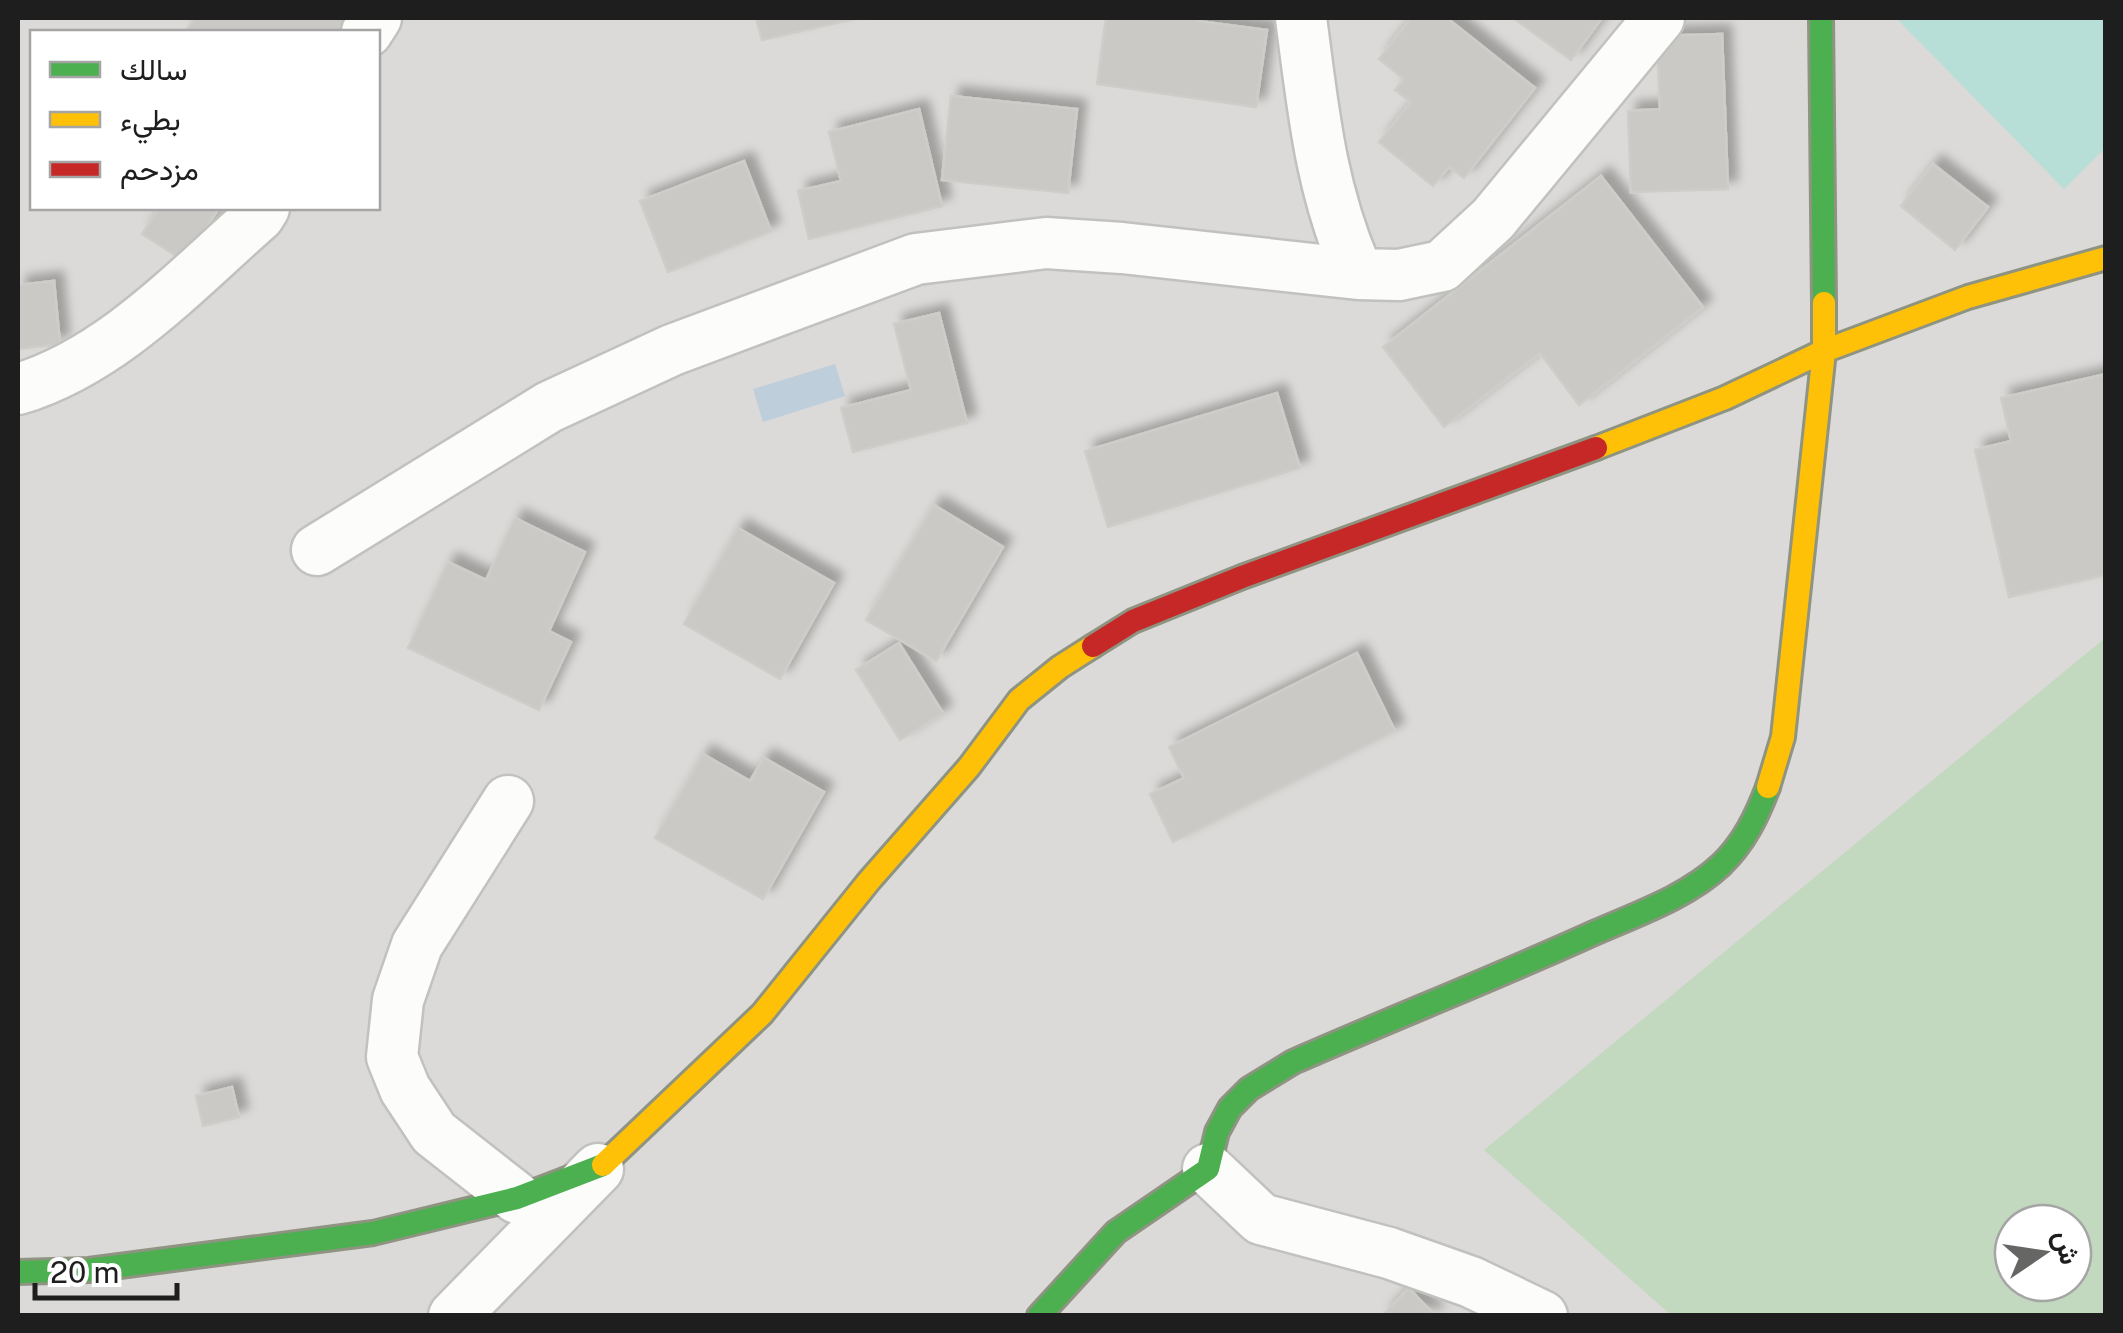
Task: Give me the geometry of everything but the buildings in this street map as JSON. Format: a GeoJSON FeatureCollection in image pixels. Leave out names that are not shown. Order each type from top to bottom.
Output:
{"type":"FeatureCollection","features":[{"type":"Feature","properties":{"kind":"street"},"geometry":{"type":"LineString","coordinates":[[1301,18],[1319,160],[1344,243],[1358,274]]}},
{"type":"Feature","properties":{"kind":"street"},"geometry":{"type":"LineString","coordinates":[[317,550],[549,407],[672,350],[916,259],[1046,243],[1358,274],[1400,276],[1442,266],[1493,219],[1658,18]]}},
{"type":"Feature","properties":{"kind":"street"},"geometry":{"type":"LineString","coordinates":[[1039,1316],[1116,1232],[1208,1168],[1218,1123],[1240,1096],[1271,1075],[1662,902],[1720,867],[1766,799],[1783,738],[1824,351],[1820,18]]}},
{"type":"Feature","properties":{"kind":"street"},"geometry":{"type":"LineString","coordinates":[[18,389],[50,380],[116,339],[262,210]]}},
{"type":"Feature","properties":{"kind":"street"},"geometry":{"type":"LineString","coordinates":[[454,1316],[598,1169],[762,1014],[869,881],[969,767],[1019,700],[1060,667],[1133,621],[1242,577],[1642,431],[1725,398],[1824,351],[1968,298],[2106,258]]}},
{"type":"Feature","properties":{"kind":"street"},"geometry":{"type":"LineString","coordinates":[[508,802],[417,945],[398,1000],[392,1057],[405,1088],[434,1132],[517,1198]]}},
{"type":"Feature","properties":{"kind":"street"},"geometry":{"type":"LineString","coordinates":[[1208,1168],[1260,1220],[1389,1252],[1471,1282],[1542,1316]]}},
{"type":"Feature","properties":{"kind":"street"},"geometry":{"type":"LineString","coordinates":[[18,1272],[90,1270],[373,1233],[517,1198],[598,1169]]}},
{"type":"Feature","properties":{"kind":"shaded area"},"geometry":{"type":"Polygon","coordinates":[[[18,18],[2105,18],[2105,1315],[18,1315],[18,18]]]}},
{"type":"Feature","properties":{"kind":"shaded area"},"geometry":{"type":"Polygon","coordinates":[[[1896,18],[2105,18],[2105,148],[2064,189],[1896,18]]]}},
{"type":"Feature","properties":{"kind":"shaded area"},"geometry":{"type":"Polygon","coordinates":[[[835,364],[845,396],[763,422],[753,389],[835,364]]]}},
{"type":"Feature","properties":{"kind":"green space"},"geometry":{"type":"Polygon","coordinates":[[[2105,638],[2105,1315],[1671,1315],[1484,1150],[2105,638]]]}},
{"type":"Feature","properties":{"kind":"traffic: fast"},"geometry":{"type":"LineString","coordinates":[[1821,18],[1824,303]]}},
{"type":"Feature","properties":{"kind":"traffic: fast"},"geometry":{"type":"LineString","coordinates":[[1039,1316],[1116,1232],[1208,1169],[1217,1132],[1230,1108],[1249,1089],[1293,1062],[1677,896],[1729,857],[1749,829],[1768,787]]}},
{"type":"Feature","properties":{"kind":"traffic: fast"},"geometry":{"type":"LineString","coordinates":[[18,1272],[89,1270],[373,1233],[517,1198],[603,1165]]}},
{"type":"Feature","properties":{"kind":"traffic: slow"},"geometry":{"type":"LineString","coordinates":[[1596,448],[1725,398],[1824,351],[1968,297],[2106,258]]}},
{"type":"Feature","properties":{"kind":"traffic: slow"},"geometry":{"type":"LineString","coordinates":[[1768,787],[1783,737],[1824,351],[1824,303]]}},
{"type":"Feature","properties":{"kind":"traffic: slow"},"geometry":{"type":"LineString","coordinates":[[603,1165],[762,1014],[869,881],[969,767],[1019,700],[1093,646]]}},
{"type":"Feature","properties":{"kind":"traffic: jam"},"geometry":{"type":"LineString","coordinates":[[1093,646],[1133,621],[1242,577],[1596,448]]}}]}
